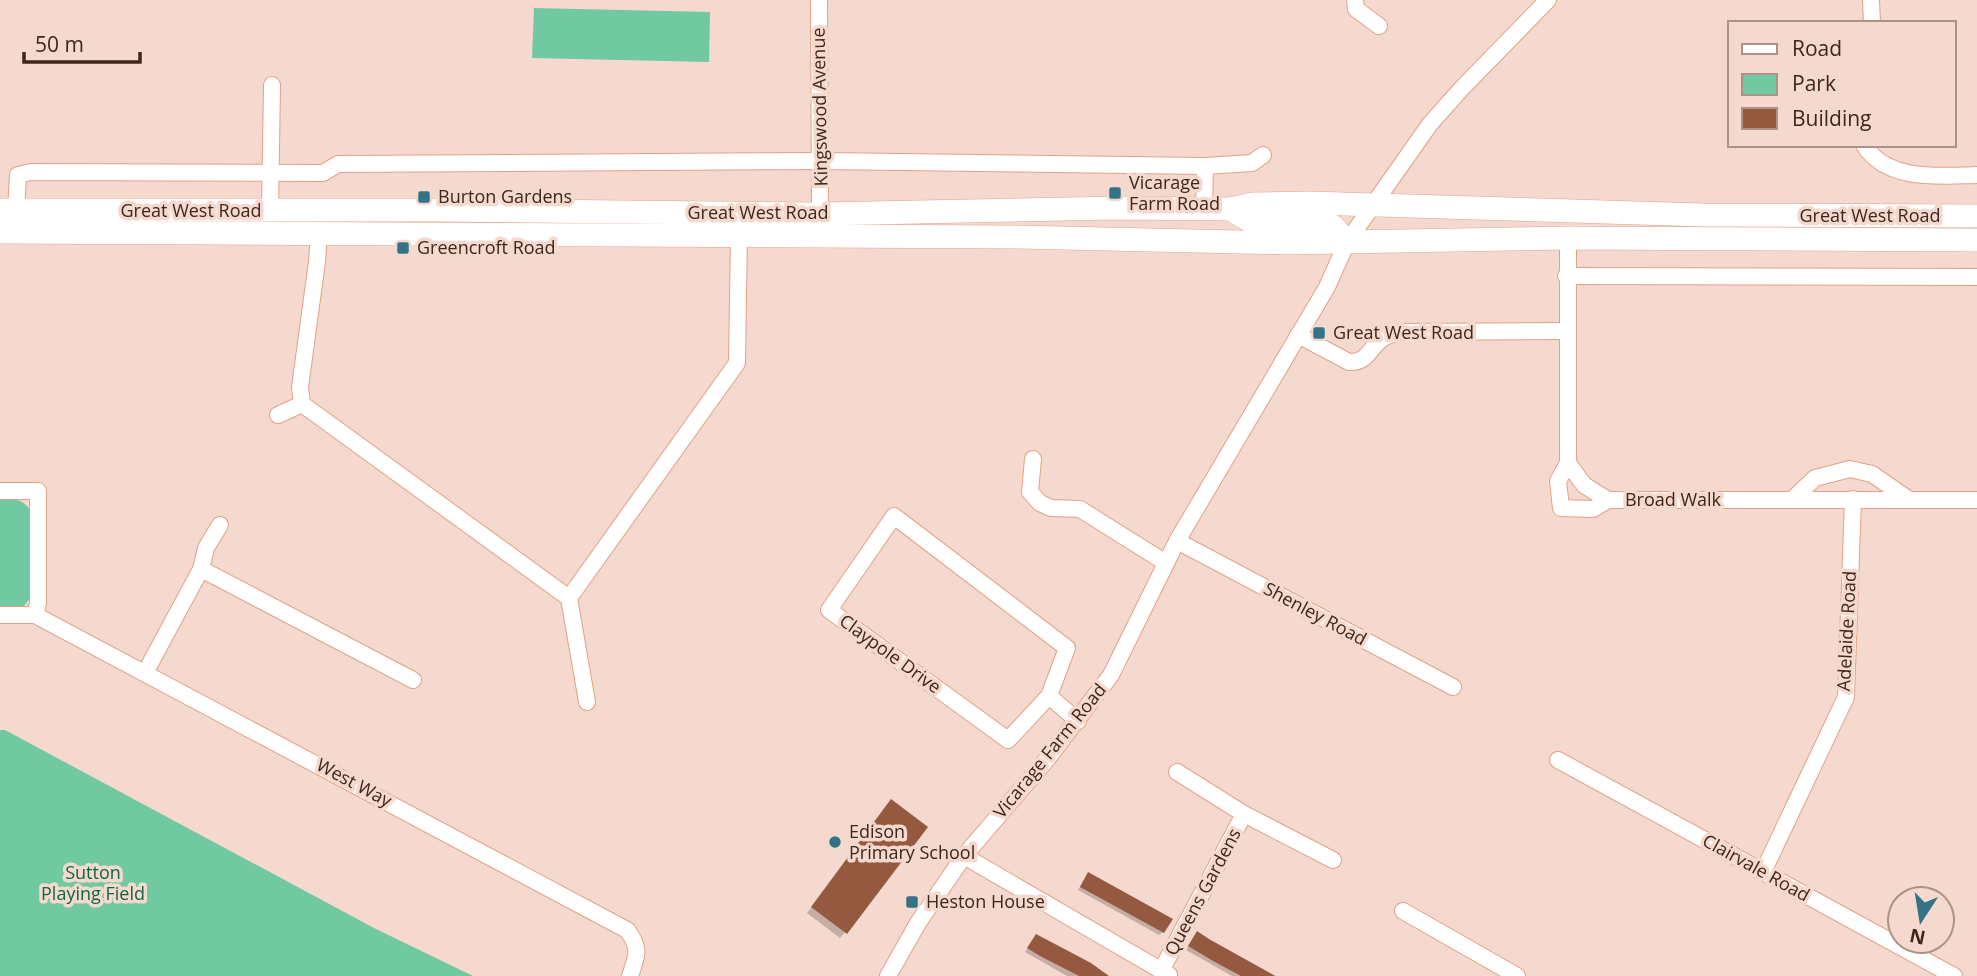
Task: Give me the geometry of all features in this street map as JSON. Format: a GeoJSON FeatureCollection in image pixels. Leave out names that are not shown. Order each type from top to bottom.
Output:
{"type":"FeatureCollection","features":[{"type":"Feature","properties":{"kind":"highway","name":"Great West Road"},"geometry":{"type":"LineString","coordinates":[[8,211],[432,210],[820,214],[1118,208],[1230,209],[1264,204],[1703,215],[1977,216]]}},
{"type":"Feature","properties":{"kind":"highway"},"geometry":{"type":"LineString","coordinates":[[1230,209],[1252,222],[1327,223],[1335,227],[1347,242]]}},
{"type":"Feature","properties":{"kind":"highway","name":"Great West Road"},"geometry":{"type":"LineString","coordinates":[[0,232],[1045,237],[1287,243],[1568,238],[1977,240]]}},
{"type":"Feature","properties":{"kind":"street","name":"Kingswood Avenue"},"geometry":{"type":"LineString","coordinates":[[819,0],[820,214]]}},
{"type":"Feature","properties":{"kind":"street"},"geometry":{"type":"LineString","coordinates":[[1355,0],[1356,9],[1379,26]]}},
{"type":"Feature","properties":{"kind":"street","name":"Vicarage Farm Road"},"geometry":{"type":"LineString","coordinates":[[888,976],[918,922],[964,856],[1078,721],[1111,675],[1177,541],[1327,287],[1347,242],[1430,124],[1548,0]]}},
{"type":"Feature","properties":{"kind":"street"},"geometry":{"type":"LineString","coordinates":[[1871,0],[1872,21]]}},
{"type":"Feature","properties":{"kind":"street"},"geometry":{"type":"LineString","coordinates":[[270,211],[272,85]]}},
{"type":"Feature","properties":{"kind":"street"},"geometry":{"type":"LineString","coordinates":[[1866,147],[1874,157],[1890,168],[1908,174],[1977,175]]}},
{"type":"Feature","properties":{"kind":"street"},"geometry":{"type":"LineString","coordinates":[[8,211],[18,175],[31,172],[323,173],[338,163],[821,161],[1205,166],[1252,163],[1263,155]]}},
{"type":"Feature","properties":{"kind":"street"},"geometry":{"type":"LineString","coordinates":[[1204,208],[1205,166]]}},
{"type":"Feature","properties":{"kind":"street"},"geometry":{"type":"LineString","coordinates":[[319,233],[300,387],[302,404],[569,598],[587,702]]}},
{"type":"Feature","properties":{"kind":"street"},"geometry":{"type":"LineString","coordinates":[[569,598],[737,363],[739,235]]}},
{"type":"Feature","properties":{"kind":"street"},"geometry":{"type":"LineString","coordinates":[[1568,238],[1566,331],[1569,463],[1558,481],[1561,508],[1593,509],[1608,500]]}},
{"type":"Feature","properties":{"kind":"street"},"geometry":{"type":"LineString","coordinates":[[1566,276],[1977,277]]}},
{"type":"Feature","properties":{"kind":"street"},"geometry":{"type":"LineString","coordinates":[[1298,335],[1349,362],[1356,362],[1364,360],[1381,339],[1399,332],[1566,331]]}},
{"type":"Feature","properties":{"kind":"street"},"geometry":{"type":"LineString","coordinates":[[278,415],[302,404]]}},
{"type":"Feature","properties":{"kind":"street"},"geometry":{"type":"LineString","coordinates":[[1032,459],[1030,492],[1040,503],[1051,508],[1080,509],[1166,563]]}},
{"type":"Feature","properties":{"kind":"street","name":"Broad Walk"},"geometry":{"type":"LineString","coordinates":[[1569,463],[1584,485],[1608,500],[1977,500]]}},
{"type":"Feature","properties":{"kind":"street"},"geometry":{"type":"LineString","coordinates":[[1793,499],[1815,478],[1850,469],[1872,474],[1908,499]]}},
{"type":"Feature","properties":{"kind":"street"},"geometry":{"type":"LineString","coordinates":[[0,491],[38,491],[38,603],[35,615],[0,615]]}},
{"type":"Feature","properties":{"kind":"street","name":"Adelaide Road"},"geometry":{"type":"LineString","coordinates":[[1763,872],[1846,697],[1853,499]]}},
{"type":"Feature","properties":{"kind":"street","name":"Claypole Drive"},"geometry":{"type":"LineString","coordinates":[[894,516],[1067,648],[1049,696],[1008,740],[829,610],[894,516]]}},
{"type":"Feature","properties":{"kind":"street"},"geometry":{"type":"LineString","coordinates":[[145,673],[201,569],[205,548],[220,525]]}},
{"type":"Feature","properties":{"kind":"street","name":"Shenley Road"},"geometry":{"type":"LineString","coordinates":[[1177,541],[1453,687]]}},
{"type":"Feature","properties":{"kind":"street"},"geometry":{"type":"LineString","coordinates":[[201,569],[413,680]]}},
{"type":"Feature","properties":{"kind":"street","name":"West Way"},"geometry":{"type":"LineString","coordinates":[[35,615],[627,930],[636,941],[638,956],[630,976]]}},
{"type":"Feature","properties":{"kind":"street"},"geometry":{"type":"LineString","coordinates":[[1049,696],[1078,721]]}},
{"type":"Feature","properties":{"kind":"street","name":"Clairvale Road"},"geometry":{"type":"LineString","coordinates":[[1558,760],[1954,976]]}},
{"type":"Feature","properties":{"kind":"street","name":"Queens Gardens"},"geometry":{"type":"LineString","coordinates":[[1177,772],[1244,814],[1332,860]]}},
{"type":"Feature","properties":{"kind":"street","name":"Queens Gardens"},"geometry":{"type":"LineString","coordinates":[[1166,973],[1244,814]]}},
{"type":"Feature","properties":{"kind":"street"},"geometry":{"type":"LineString","coordinates":[[964,856],[1142,969],[1166,973]]}},
{"type":"Feature","properties":{"kind":"street"},"geometry":{"type":"LineString","coordinates":[[1403,911],[1517,976]]}},
{"type":"Feature","properties":{"kind":"green space"},"geometry":{"type":"Polygon","coordinates":[[[534,8],[710,12],[709,62],[532,58],[534,8]]]}},
{"type":"Feature","properties":{"kind":"green space"},"geometry":{"type":"Polygon","coordinates":[[[0,499],[21,501],[30,510],[31,597],[23,607],[0,610],[0,499]]]}},
{"type":"Feature","properties":{"kind":"green space","name":"Sutton Playing Field"},"geometry":{"type":"Polygon","coordinates":[[[0,730],[5,730],[374,928],[473,976],[0,976],[0,730]]]}},
{"type":"Feature","properties":{"kind":"building"},"geometry":{"type":"Polygon","coordinates":[[[891,799],[928,827],[847,934],[811,907],[891,799]]]}},
{"type":"Feature","properties":{"kind":"building"},"geometry":{"type":"Polygon","coordinates":[[[1088,872],[1173,919],[1164,933],[1080,887],[1088,872]]]}},
{"type":"Feature","properties":{"kind":"building"},"geometry":{"type":"Polygon","coordinates":[[[1197,931],[1275,976],[1241,976],[1213,961],[1188,946],[1197,931]]]}},
{"type":"Feature","properties":{"kind":"building"},"geometry":{"type":"Polygon","coordinates":[[[1036,934],[1091,963],[1109,976],[1079,976],[1040,956],[1027,948],[1036,934]]]}},
{"type":"Feature","properties":{"kind":"place","name":"Vicarage Farm Road"},"geometry":{"type":"Point","coordinates":[1115,193]}},
{"type":"Feature","properties":{"kind":"place","name":"Burton Gardens"},"geometry":{"type":"Point","coordinates":[424,197]}},
{"type":"Feature","properties":{"kind":"place","name":"Greencroft Road"},"geometry":{"type":"Point","coordinates":[403,248]}},
{"type":"Feature","properties":{"kind":"place","name":"Great West Road"},"geometry":{"type":"Point","coordinates":[1319,333]}},
{"type":"Feature","properties":{"kind":"place","name":"Edison Primary School"},"geometry":{"type":"Point","coordinates":[835,842]}},
{"type":"Feature","properties":{"kind":"place","name":"Heston House"},"geometry":{"type":"Point","coordinates":[912,902]}}]}
